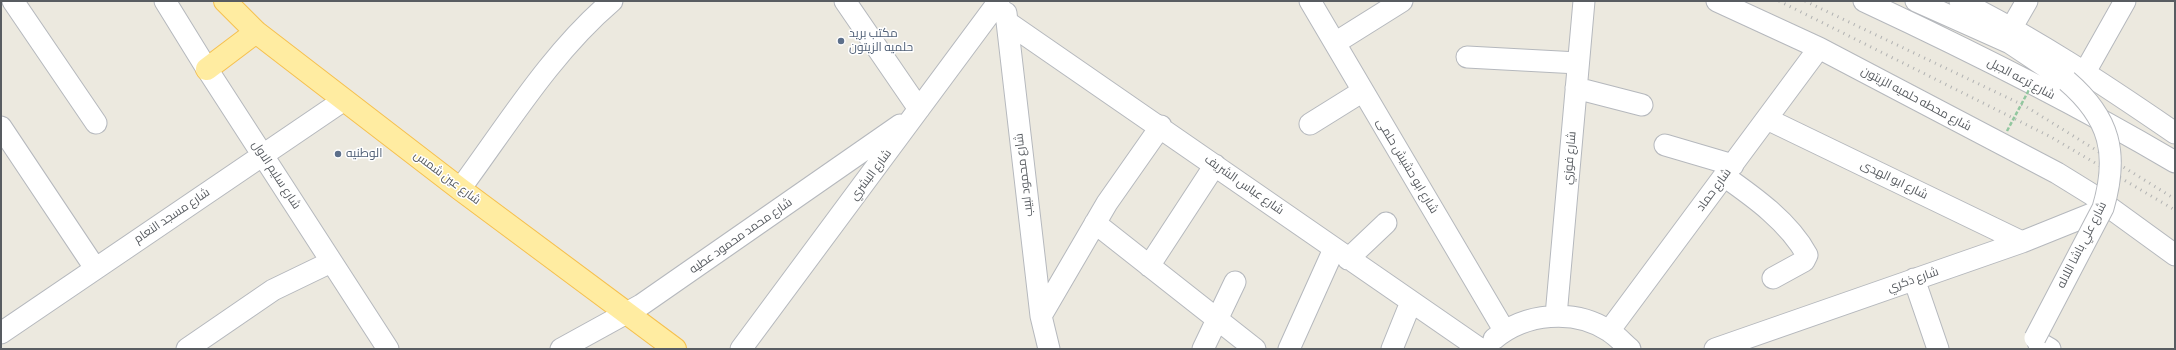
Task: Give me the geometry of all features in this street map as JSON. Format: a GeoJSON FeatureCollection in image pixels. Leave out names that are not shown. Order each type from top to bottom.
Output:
{"type":"FeatureCollection","features":[{"type":"Feature","properties":{"kind":"main road","name":"شارع عين شمس"},"geometry":{"type":"LineString","coordinates":[[225,1],[256,32],[460,188],[675,349]]}},
{"type":"Feature","properties":{"kind":"main road"},"geometry":{"type":"LineString","coordinates":[[207,69],[256,32]]}},
{"type":"Feature","properties":{"kind":"street"},"geometry":{"type":"LineString","coordinates":[[13,1],[96,123]]}},
{"type":"Feature","properties":{"kind":"street","name":"شارع سليم الاول"},"geometry":{"type":"LineString","coordinates":[[165,1],[207,69],[388,349]]}},
{"type":"Feature","properties":{"kind":"street"},"geometry":{"type":"LineString","coordinates":[[460,188],[561,52],[588,22],[612,1]]}},
{"type":"Feature","properties":{"kind":"street"},"geometry":{"type":"LineString","coordinates":[[845,1],[917,112]]}},
{"type":"Feature","properties":{"kind":"street","name":"شارع البشري"},"geometry":{"type":"LineString","coordinates":[[742,349],[1000,1]]}},
{"type":"Feature","properties":{"kind":"street","name":"شارع محمود لبيب"},"geometry":{"type":"LineString","coordinates":[[1004,1],[1041,316],[1049,349]]}},
{"type":"Feature","properties":{"kind":"street","name":"شارع ابو حشيش حلمى"},"geometry":{"type":"LineString","coordinates":[[1310,1],[1504,330]]}},
{"type":"Feature","properties":{"kind":"street"},"geometry":{"type":"LineString","coordinates":[[1335,42],[1402,1]]}},
{"type":"Feature","properties":{"kind":"street","name":"شارع فوزي"},"geometry":{"type":"LineString","coordinates":[[1556,316],[1584,1]]}},
{"type":"Feature","properties":{"kind":"street","name":"شارع محطه حلميه الزيتون"},"geometry":{"type":"LineString","coordinates":[[1717,1],[1819,48],[2057,173],[2091,194],[2175,255]]}},
{"type":"Feature","properties":{"kind":"street","name":"شارع ترعه الجبل"},"geometry":{"type":"LineString","coordinates":[[1864,1],[1935,34],[2136,139],[2175,162]]}},
{"type":"Feature","properties":{"kind":"street","name":"شارع علي باشا اللاله"},"geometry":{"type":"LineString","coordinates":[[1916,1],[2010,43],[2067,81],[2082,94],[2095,110],[2105,128],[2111,148],[2112,168],[2103,208],[2038,345]]}},
{"type":"Feature","properties":{"kind":"street"},"geometry":{"type":"LineString","coordinates":[[1960,1],[2012,27],[2085,72],[2175,133]]}},
{"type":"Feature","properties":{"kind":"street"},"geometry":{"type":"LineString","coordinates":[[2012,27],[2027,1]]}},
{"type":"Feature","properties":{"kind":"street"},"geometry":{"type":"LineString","coordinates":[[2085,72],[2125,1]]}},
{"type":"Feature","properties":{"kind":"street","name":"شارع عباس الشريف"},"geometry":{"type":"LineString","coordinates":[[1007,22],[1161,126],[1341,254],[1480,349]]}},
{"type":"Feature","properties":{"kind":"street","name":"شارع حماد"},"geometry":{"type":"LineString","coordinates":[[1609,331],[1819,48]]}},
{"type":"Feature","properties":{"kind":"street"},"geometry":{"type":"LineString","coordinates":[[1467,57],[1578,63]]}},
{"type":"Feature","properties":{"kind":"street"},"geometry":{"type":"LineString","coordinates":[[1576,88],[1642,105]]}},
{"type":"Feature","properties":{"kind":"street"},"geometry":{"type":"LineString","coordinates":[[1310,124],[1363,91]]}},
{"type":"Feature","properties":{"kind":"street","name":"شارع مسجد النعام"},"geometry":{"type":"LineString","coordinates":[[1,333],[344,100]]}},
{"type":"Feature","properties":{"kind":"street","name":"شارع محمد محمود عطيه"},"geometry":{"type":"LineString","coordinates":[[562,349],[627,314],[917,112]]}},
{"type":"Feature","properties":{"kind":"street","name":"شارع ابو الهدى"},"geometry":{"type":"LineString","coordinates":[[1767,119],[2022,242]]}},
{"type":"Feature","properties":{"kind":"street"},"geometry":{"type":"LineString","coordinates":[[1041,316],[1095,223],[1161,126]]}},
{"type":"Feature","properties":{"kind":"street"},"geometry":{"type":"LineString","coordinates":[[1,127],[95,268]]}},
{"type":"Feature","properties":{"kind":"street"},"geometry":{"type":"LineString","coordinates":[[1665,145],[1728,170],[1788,230],[1807,255],[1804,262],[1773,278]]}},
{"type":"Feature","properties":{"kind":"street"},"geometry":{"type":"LineString","coordinates":[[1149,266],[1215,165]]}},
{"type":"Feature","properties":{"kind":"street","name":"شارع علي باشا اللاله"},"geometry":{"type":"LineString","coordinates":[[2038,345],[2109,207]]}},
{"type":"Feature","properties":{"kind":"street","name":"شارع ذكري"},"geometry":{"type":"LineString","coordinates":[[1715,349],[2022,242],[2109,207]]}},
{"type":"Feature","properties":{"kind":"street"},"geometry":{"type":"LineString","coordinates":[[1095,223],[1255,349]]}},
{"type":"Feature","properties":{"kind":"street"},"geometry":{"type":"LineString","coordinates":[[1289,349],[1341,254],[1386,223]]}},
{"type":"Feature","properties":{"kind":"street"},"geometry":{"type":"LineString","coordinates":[[187,349],[273,290],[331,262]]}},
{"type":"Feature","properties":{"kind":"street"},"geometry":{"type":"LineString","coordinates":[[1914,279],[1938,349]]}},
{"type":"Feature","properties":{"kind":"street"},"geometry":{"type":"LineString","coordinates":[[1203,349],[1235,282]]}},
{"type":"Feature","properties":{"kind":"street"},"geometry":{"type":"LineString","coordinates":[[1392,349],[1411,302]]}},
{"type":"Feature","properties":{"kind":"street"},"geometry":{"type":"LineString","coordinates":[[1480,349],[1504,330],[1529,319],[1556,316],[1574,318],[1592,323],[1609,331],[1630,349]]}},
{"type":"Feature","properties":{"kind":"path"},"geometry":{"type":"LineString","coordinates":[[2007,130],[2030,88]]}},
{"type":"Feature","properties":{"kind":"railway"},"geometry":{"type":"LineString","coordinates":[[1779,1],[2051,137],[2175,210]]}},
{"type":"Feature","properties":{"kind":"railway"},"geometry":{"type":"LineString","coordinates":[[1805,1],[2025,106],[2175,199]]}},
{"type":"Feature","properties":{"kind":"place","name":"مكتب بريد حلميه الزيتون"},"geometry":{"type":"Point","coordinates":[841,41]}},
{"type":"Feature","properties":{"kind":"place","name":"الوطنيه"},"geometry":{"type":"Point","coordinates":[338,154]}}]}
